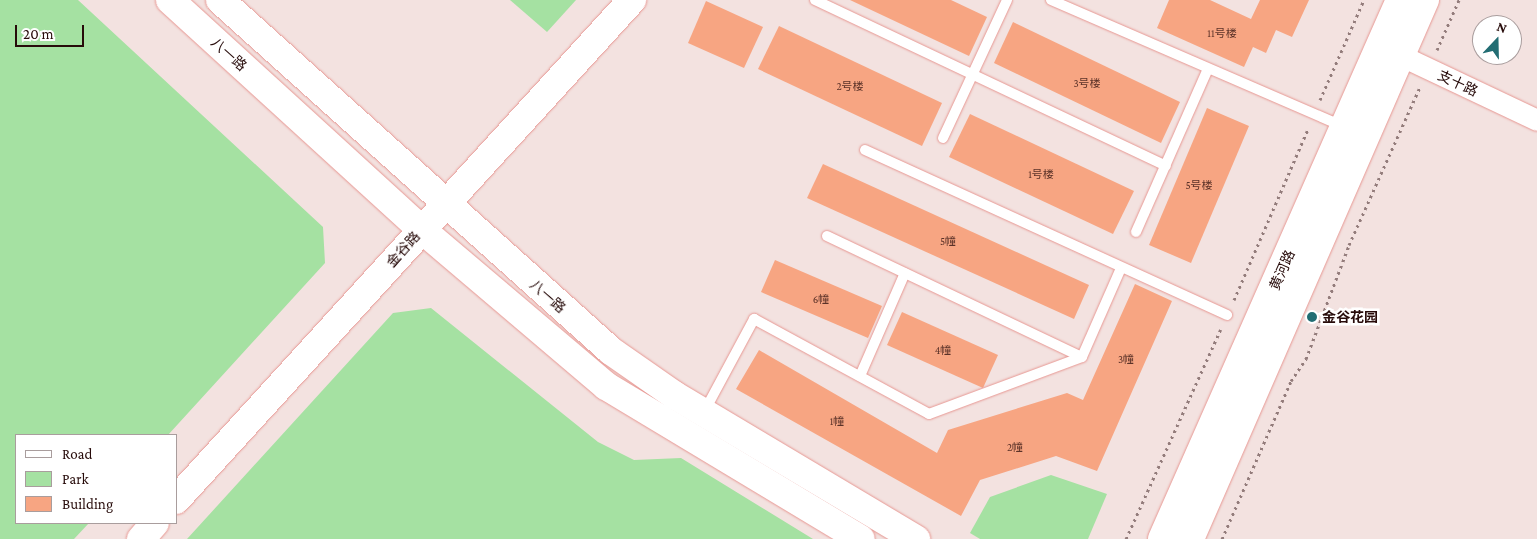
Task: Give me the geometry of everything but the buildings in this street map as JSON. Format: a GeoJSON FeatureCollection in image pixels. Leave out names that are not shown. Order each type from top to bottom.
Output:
{"type":"FeatureCollection","features":[{"type":"Feature","properties":{"kind":"main road","name":"八一路"},"geometry":{"type":"LineString","coordinates":[[170,0],[421,229],[606,386],[861,539]]}},
{"type":"Feature","properties":{"kind":"main road","name":"八一路"},"geometry":{"type":"LineString","coordinates":[[220,0],[444,204],[611,351],[704,413],[916,539]]}},
{"type":"Feature","properties":{"kind":"main road","name":"金谷路"},"geometry":{"type":"LineString","coordinates":[[178,498],[421,229],[632,0]]}},
{"type":"Feature","properties":{"kind":"main road","name":"黄河路"},"geometry":{"type":"LineString","coordinates":[[1390,51],[1400,0]]}},
{"type":"Feature","properties":{"kind":"main road","name":"黄河路"},"geometry":{"type":"LineString","coordinates":[[1162,539],[1354,132],[1390,51],[1425,0]]}},
{"type":"Feature","properties":{"kind":"main road","name":"黄河路"},"geometry":{"type":"LineString","coordinates":[[1190,539],[1354,132]]}},
{"type":"Feature","properties":{"kind":"main road"},"geometry":{"type":"LineString","coordinates":[[141,539],[154,524]]}},
{"type":"Feature","properties":{"kind":"street","name":"支十路"},"geometry":{"type":"LineString","coordinates":[[1390,51],[1537,120]]}},
{"type":"Feature","properties":{"kind":"lane"},"geometry":{"type":"LineString","coordinates":[[815,0],[1166,166]]}},
{"type":"Feature","properties":{"kind":"lane"},"geometry":{"type":"LineString","coordinates":[[942,138],[1007,0]]}},
{"type":"Feature","properties":{"kind":"lane"},"geometry":{"type":"LineString","coordinates":[[1051,0],[1354,132]]}},
{"type":"Feature","properties":{"kind":"lane"},"geometry":{"type":"LineString","coordinates":[[1136,232],[1208,69]]}},
{"type":"Feature","properties":{"kind":"lane"},"geometry":{"type":"LineString","coordinates":[[864,150],[1227,315]]}},
{"type":"Feature","properties":{"kind":"lane"},"geometry":{"type":"LineString","coordinates":[[827,236],[1082,357]]}},
{"type":"Feature","properties":{"kind":"lane"},"geometry":{"type":"LineString","coordinates":[[704,413],[754,319],[929,414],[1082,357],[1122,268]]}},
{"type":"Feature","properties":{"kind":"lane"},"geometry":{"type":"LineString","coordinates":[[860,376],[904,272]]}},
{"type":"Feature","properties":{"kind":"path"},"geometry":{"type":"LineString","coordinates":[[1126,539],[1227,315],[1364,0]]}},
{"type":"Feature","properties":{"kind":"path"},"geometry":{"type":"LineString","coordinates":[[1222,539],[1291,382],[1306,360],[1349,245],[1459,0]]}},
{"type":"Feature","properties":{"kind":"green space"},"geometry":{"type":"Polygon","coordinates":[[[0,0],[78,0],[323,227],[325,263],[169,434],[15,434],[15,524],[88,524],[74,539],[0,539],[0,0]]]}},
{"type":"Feature","properties":{"kind":"green space"},"geometry":{"type":"Polygon","coordinates":[[[510,0],[576,0],[547,32],[510,0]]]}},
{"type":"Feature","properties":{"kind":"green space"},"geometry":{"type":"Polygon","coordinates":[[[431,308],[598,442],[634,460],[681,458],[813,539],[187,539],[393,313],[431,308]]]}},
{"type":"Feature","properties":{"kind":"green space"},"geometry":{"type":"Polygon","coordinates":[[[1051,475],[1107,494],[1088,539],[980,539],[970,533],[990,497],[1051,475]]]}},
{"type":"Feature","properties":{"kind":"place","name":"金谷花园"},"geometry":{"type":"Point","coordinates":[1312,317]}}]}
